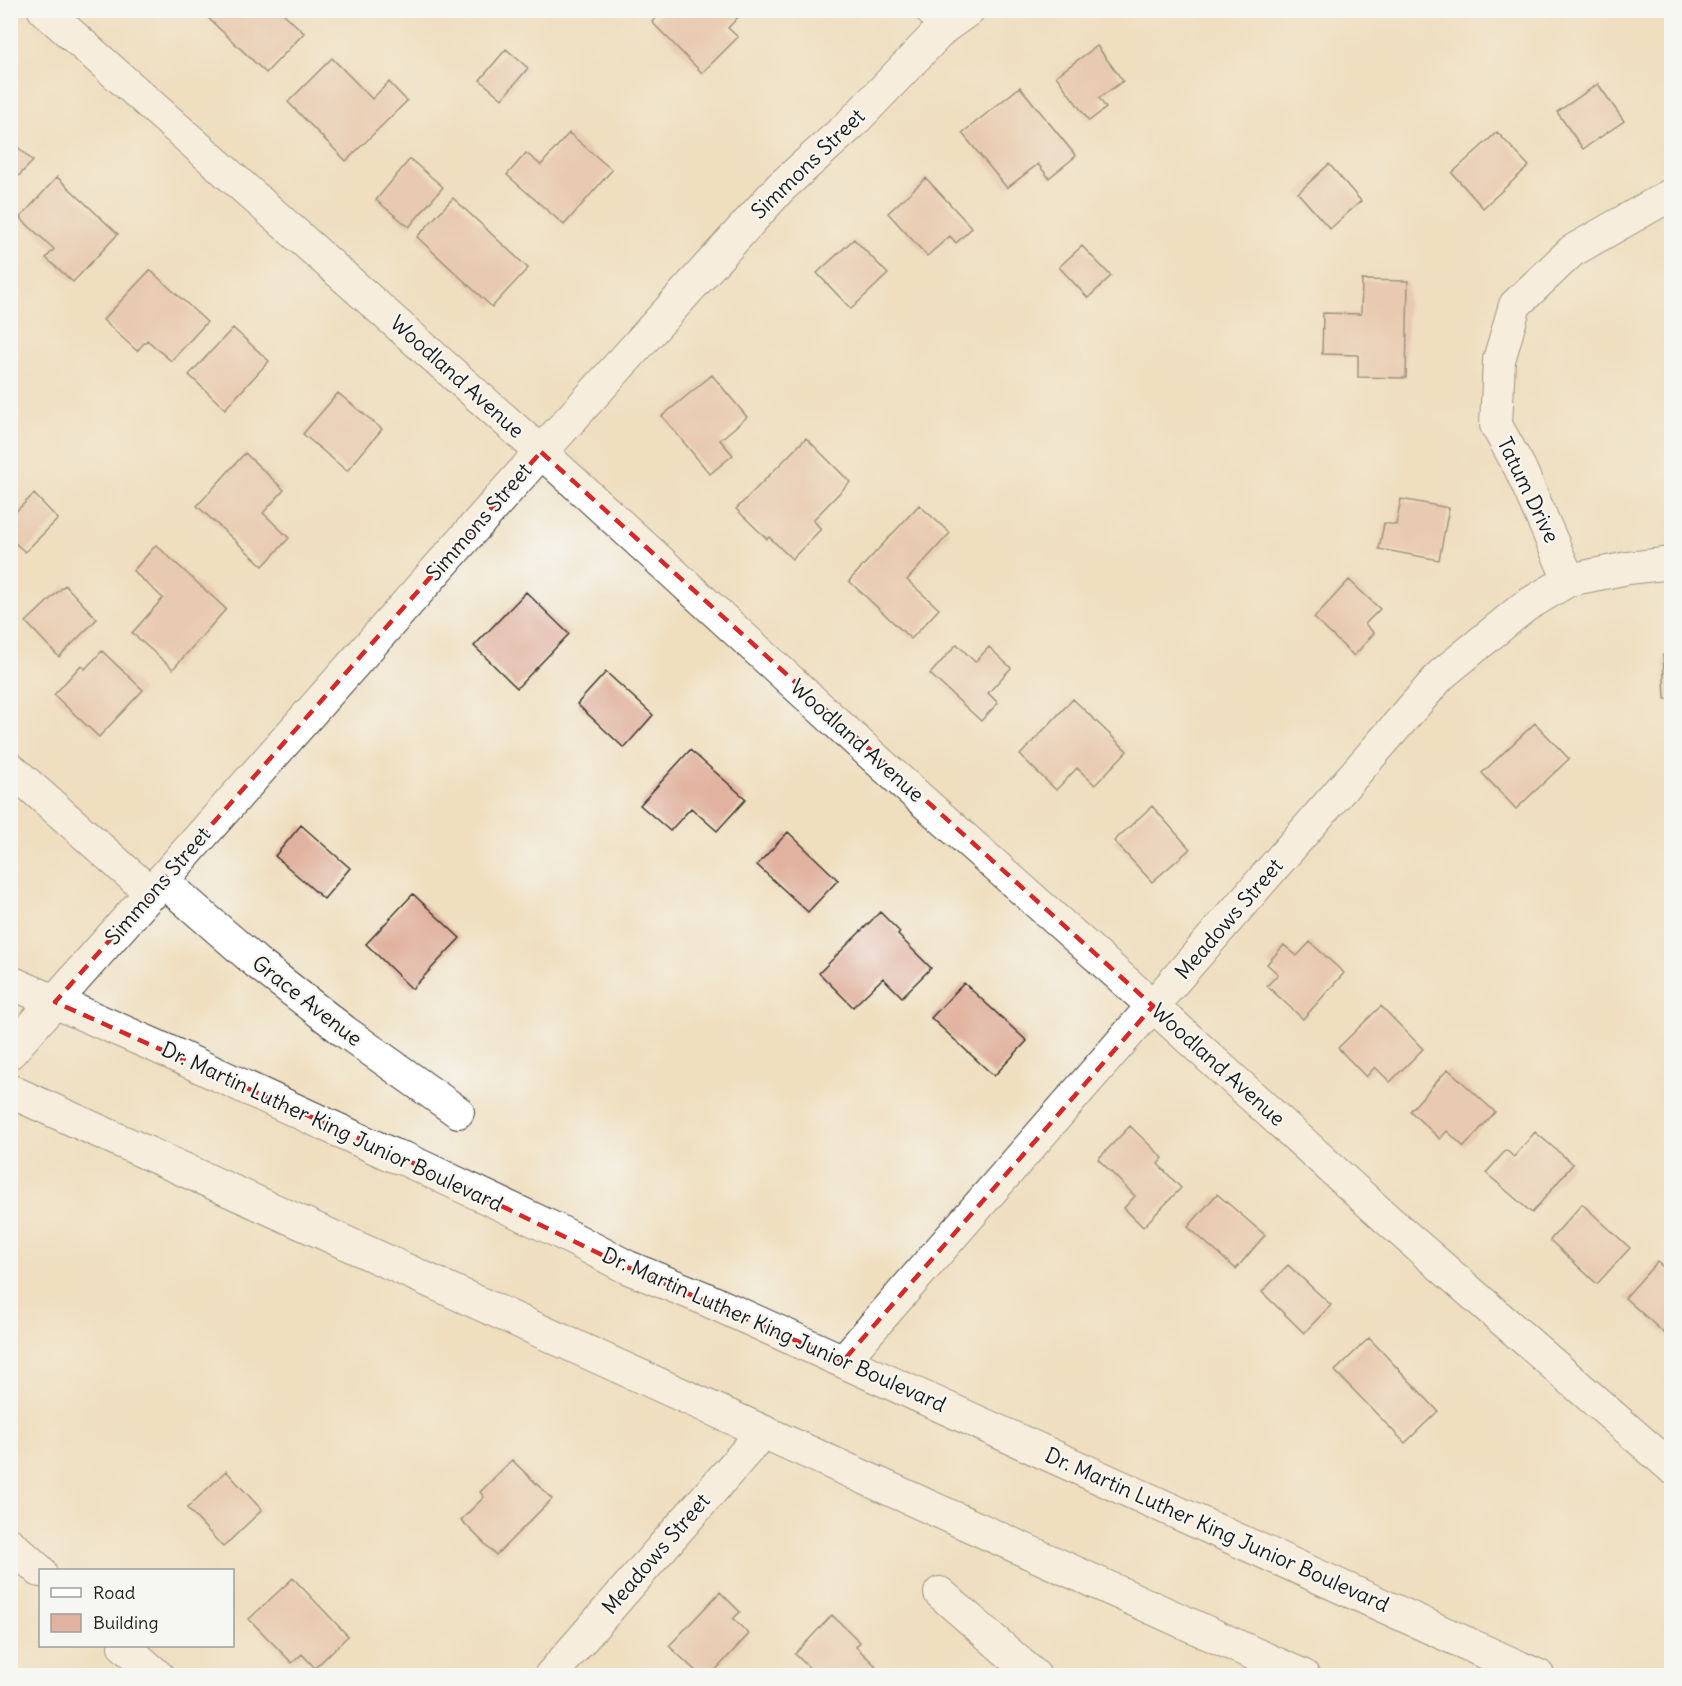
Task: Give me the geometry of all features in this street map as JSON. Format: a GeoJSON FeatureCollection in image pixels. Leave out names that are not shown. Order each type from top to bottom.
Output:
{"type":"FeatureCollection","features":[{"type":"Feature","properties":{"kind":"main road","name":"Simmons Street"},"geometry":{"type":"LineString","coordinates":[[10,1053],[541,452],[780,188],[850,125],[947,16]]}},
{"type":"Feature","properties":{"kind":"main road","name":"Dr. Martin Luther King Junior Boulevard"},"geometry":{"type":"LineString","coordinates":[[10,982],[405,1160],[558,1231],[627,1267],[843,1361],[1538,1676]]}},
{"type":"Feature","properties":{"kind":"main road"},"geometry":{"type":"LineString","coordinates":[[10,1091],[1303,1676]]}},
{"type":"Feature","properties":{"kind":"street","name":"Woodland Avenue"},"geometry":{"type":"LineString","coordinates":[[44,10],[541,452],[879,761],[1388,1220],[1671,1468]]}},
{"type":"Feature","properties":{"kind":"street","name":"Tatum Drive"},"geometry":{"type":"LineString","coordinates":[[1569,580],[1520,468],[1496,425],[1499,360],[1515,305],[1572,251],[1671,194]]}},
{"type":"Feature","properties":{"kind":"street","name":"Meadows Street"},"geometry":{"type":"LineString","coordinates":[[843,1361],[1441,675],[1524,607],[1569,580],[1628,568],[1671,563]]}},
{"type":"Feature","properties":{"kind":"street","name":"Grace Avenue"},"geometry":{"type":"LineString","coordinates":[[10,768],[157,887],[335,1024],[458,1112]]}},
{"type":"Feature","properties":{"kind":"street","name":"Meadows Street"},"geometry":{"type":"LineString","coordinates":[[550,1676],[763,1432]]}},
{"type":"Feature","properties":{"kind":"street"},"geometry":{"type":"LineString","coordinates":[[10,1544],[39,1570]]}},
{"type":"Feature","properties":{"kind":"street"},"geometry":{"type":"LineString","coordinates":[[940,1593],[1035,1676]]}},
{"type":"Feature","properties":{"kind":"street"},"geometry":{"type":"LineString","coordinates":[[125,1647],[158,1676]]}},
{"type":"Feature","properties":{"kind":"highlighted area"},"geometry":{"type":"Polygon","coordinates":[[[541,452],[1153,1006],[843,1361],[627,1267],[405,1159],[55,1002],[541,452]]]}},
{"type":"Feature","properties":{"kind":"building"},"geometry":{"type":"Polygon","coordinates":[[[212,10],[284,10],[282,12],[304,33],[266,73],[207,17],[212,10]]]}},
{"type":"Feature","properties":{"kind":"building"},"geometry":{"type":"Polygon","coordinates":[[[663,10],[745,10],[728,28],[738,37],[702,73],[652,22],[663,10]]]}},
{"type":"Feature","properties":{"kind":"building"},"geometry":{"type":"Polygon","coordinates":[[[1097,46],[1123,81],[1099,98],[1106,108],[1089,121],[1056,76],[1097,46]]]}},
{"type":"Feature","properties":{"kind":"building"},"geometry":{"type":"Polygon","coordinates":[[[506,49],[528,68],[502,99],[480,80],[506,49]]]}},
{"type":"Feature","properties":{"kind":"building"},"geometry":{"type":"Polygon","coordinates":[[[332,58],[372,99],[389,82],[407,101],[346,161],[288,102],[332,58]]]}},
{"type":"Feature","properties":{"kind":"building"},"geometry":{"type":"Polygon","coordinates":[[[1598,84],[1624,121],[1583,149],[1557,112],[1598,84]]]}},
{"type":"Feature","properties":{"kind":"building"},"geometry":{"type":"Polygon","coordinates":[[[1020,87],[1076,156],[1049,178],[1038,164],[1007,188],[962,133],[1020,87]]]}},
{"type":"Feature","properties":{"kind":"building"},"geometry":{"type":"Polygon","coordinates":[[[1497,132],[1529,166],[1483,208],[1452,173],[1497,132]]]}},
{"type":"Feature","properties":{"kind":"building"},"geometry":{"type":"Polygon","coordinates":[[[569,133],[612,170],[564,225],[507,175],[526,153],[541,165],[569,133]]]}},
{"type":"Feature","properties":{"kind":"building"},"geometry":{"type":"Polygon","coordinates":[[[10,140],[33,161],[10,185],[10,140]]]}},
{"type":"Feature","properties":{"kind":"building"},"geometry":{"type":"Polygon","coordinates":[[[410,159],[443,187],[409,227],[376,200],[410,159]]]}},
{"type":"Feature","properties":{"kind":"building"},"geometry":{"type":"Polygon","coordinates":[[[1329,164],[1361,201],[1330,229],[1298,193],[1329,164]]]}},
{"type":"Feature","properties":{"kind":"building"},"geometry":{"type":"Polygon","coordinates":[[[57,177],[118,234],[73,282],[46,258],[54,249],[20,218],[57,177]]]}},
{"type":"Feature","properties":{"kind":"building"},"geometry":{"type":"Polygon","coordinates":[[[926,178],[972,228],[956,243],[950,236],[927,256],[888,213],[926,178]]]}},
{"type":"Feature","properties":{"kind":"building"},"geometry":{"type":"Polygon","coordinates":[[[453,198],[528,268],[492,307],[417,237],[453,198]]]}},
{"type":"Feature","properties":{"kind":"building"},"geometry":{"type":"Polygon","coordinates":[[[854,239],[888,274],[851,309],[817,273],[854,239]]]}},
{"type":"Feature","properties":{"kind":"building"},"geometry":{"type":"Polygon","coordinates":[[[1082,246],[1111,276],[1088,298],[1059,267],[1082,246]]]}},
{"type":"Feature","properties":{"kind":"building"},"geometry":{"type":"Polygon","coordinates":[[[150,270],[207,322],[171,361],[147,340],[137,351],[103,320],[150,270]]]}},
{"type":"Feature","properties":{"kind":"building"},"geometry":{"type":"Polygon","coordinates":[[[1362,280],[1408,281],[1406,378],[1358,377],[1358,355],[1322,354],[1323,313],[1361,314],[1362,280]]]}},
{"type":"Feature","properties":{"kind":"building"},"geometry":{"type":"Polygon","coordinates":[[[233,328],[269,361],[225,409],[189,375],[233,328]]]}},
{"type":"Feature","properties":{"kind":"building"},"geometry":{"type":"Polygon","coordinates":[[[712,375],[747,417],[720,440],[733,455],[710,474],[662,416],[712,375]]]}},
{"type":"Feature","properties":{"kind":"building"},"geometry":{"type":"Polygon","coordinates":[[[338,393],[382,429],[347,471],[303,434],[338,393]]]}},
{"type":"Feature","properties":{"kind":"building"},"geometry":{"type":"Polygon","coordinates":[[[806,438],[850,482],[813,520],[821,529],[792,559],[736,509],[806,438]]]}},
{"type":"Feature","properties":{"kind":"building"},"geometry":{"type":"Polygon","coordinates":[[[245,453],[284,490],[263,513],[289,538],[263,566],[197,506],[245,453]]]}},
{"type":"Feature","properties":{"kind":"building"},"geometry":{"type":"Polygon","coordinates":[[[34,494],[58,519],[25,552],[14,542],[10,546],[10,517],[34,494]]]}},
{"type":"Feature","properties":{"kind":"building"},"geometry":{"type":"Polygon","coordinates":[[[1401,499],[1449,508],[1439,560],[1379,549],[1384,523],[1396,525],[1401,499]]]}},
{"type":"Feature","properties":{"kind":"building"},"geometry":{"type":"Polygon","coordinates":[[[919,505],[950,533],[907,580],[939,609],[911,639],[849,581],[919,505]]]}},
{"type":"Feature","properties":{"kind":"building"},"geometry":{"type":"Polygon","coordinates":[[[156,545],[226,609],[173,669],[132,633],[163,598],[133,571],[156,545]]]}},
{"type":"Feature","properties":{"kind":"building"},"geometry":{"type":"Polygon","coordinates":[[[1349,580],[1380,609],[1365,624],[1374,633],[1354,656],[1314,618],[1349,580]]]}},
{"type":"Feature","properties":{"kind":"building"},"geometry":{"type":"Polygon","coordinates":[[[65,585],[97,619],[59,657],[26,622],[65,585]]]}},
{"type":"Feature","properties":{"kind":"building"},"geometry":{"type":"Polygon","coordinates":[[[526,592],[569,634],[517,688],[474,646],[526,592]]]}},
{"type":"Feature","properties":{"kind":"building"},"geometry":{"type":"Polygon","coordinates":[[[957,644],[975,662],[989,647],[1011,668],[988,693],[998,703],[981,721],[930,674],[957,644]]]}},
{"type":"Feature","properties":{"kind":"building"},"geometry":{"type":"Polygon","coordinates":[[[102,651],[143,690],[99,737],[54,695],[81,665],[85,669],[102,651]]]}},
{"type":"Feature","properties":{"kind":"building"},"geometry":{"type":"Polygon","coordinates":[[[1672,654],[1672,699],[1665,699],[1663,655],[1672,654]]]}},
{"type":"Feature","properties":{"kind":"building"},"geometry":{"type":"Polygon","coordinates":[[[606,672],[653,715],[624,748],[577,704],[606,672]]]}},
{"type":"Feature","properties":{"kind":"building"},"geometry":{"type":"Polygon","coordinates":[[[1073,699],[1127,751],[1095,785],[1077,768],[1056,790],[1020,755],[1073,699]]]}},
{"type":"Feature","properties":{"kind":"building"},"geometry":{"type":"Polygon","coordinates":[[[1535,723],[1569,759],[1516,809],[1482,773],[1535,723]]]}},
{"type":"Feature","properties":{"kind":"building"},"geometry":{"type":"Polygon","coordinates":[[[690,750],[746,799],[717,831],[691,808],[670,831],[640,805],[690,750]]]}},
{"type":"Feature","properties":{"kind":"building"},"geometry":{"type":"Polygon","coordinates":[[[1152,806],[1190,849],[1152,882],[1114,841],[1152,806]]]}},
{"type":"Feature","properties":{"kind":"building"},"geometry":{"type":"Polygon","coordinates":[[[301,825],[350,868],[324,899],[275,856],[301,825]]]}},
{"type":"Feature","properties":{"kind":"building"},"geometry":{"type":"Polygon","coordinates":[[[788,832],[838,880],[808,912],[757,865],[788,832]]]}},
{"type":"Feature","properties":{"kind":"building"},"geometry":{"type":"Polygon","coordinates":[[[413,894],[460,938],[412,989],[366,944],[413,894]]]}},
{"type":"Feature","properties":{"kind":"building"},"geometry":{"type":"Polygon","coordinates":[[[880,912],[900,932],[898,935],[931,968],[902,997],[883,978],[853,1007],[819,973],[880,912]]]}},
{"type":"Feature","properties":{"kind":"building"},"geometry":{"type":"Polygon","coordinates":[[[1310,942],[1344,973],[1303,1019],[1267,986],[1278,974],[1267,964],[1284,945],[1297,956],[1310,942]]]}},
{"type":"Feature","properties":{"kind":"building"},"geometry":{"type":"Polygon","coordinates":[[[964,983],[1027,1041],[994,1076],[931,1018],[964,983]]]}},
{"type":"Feature","properties":{"kind":"building"},"geometry":{"type":"Polygon","coordinates":[[[1381,1006],[1423,1049],[1390,1082],[1375,1067],[1366,1077],[1338,1048],[1381,1006]]]}},
{"type":"Feature","properties":{"kind":"building"},"geometry":{"type":"Polygon","coordinates":[[[1448,1069],[1495,1112],[1464,1147],[1447,1131],[1440,1139],[1410,1111],[1448,1069]]]}},
{"type":"Feature","properties":{"kind":"building"},"geometry":{"type":"Polygon","coordinates":[[[1130,1126],[1163,1158],[1158,1164],[1181,1188],[1143,1227],[1124,1208],[1135,1196],[1098,1159],[1130,1126]]]}},
{"type":"Feature","properties":{"kind":"building"},"geometry":{"type":"Polygon","coordinates":[[[1535,1132],[1573,1164],[1532,1213],[1486,1173],[1506,1150],[1514,1157],[1535,1132]]]}},
{"type":"Feature","properties":{"kind":"building"},"geometry":{"type":"Polygon","coordinates":[[[1217,1194],[1265,1235],[1236,1269],[1188,1227],[1217,1194]]]}},
{"type":"Feature","properties":{"kind":"building"},"geometry":{"type":"Polygon","coordinates":[[[1582,1204],[1630,1248],[1597,1284],[1550,1240],[1582,1204]]]}},
{"type":"Feature","properties":{"kind":"building"},"geometry":{"type":"Polygon","coordinates":[[[1657,1262],[1672,1274],[1672,1340],[1625,1298],[1657,1262]]]}},
{"type":"Feature","properties":{"kind":"building"},"geometry":{"type":"Polygon","coordinates":[[[1288,1265],[1331,1305],[1304,1333],[1262,1292],[1288,1265]]]}},
{"type":"Feature","properties":{"kind":"building"},"geometry":{"type":"Polygon","coordinates":[[[1369,1338],[1438,1411],[1405,1443],[1335,1371],[1369,1338]]]}},
{"type":"Feature","properties":{"kind":"building"},"geometry":{"type":"Polygon","coordinates":[[[512,1460],[552,1499],[496,1555],[461,1520],[484,1497],[480,1492],[512,1460]]]}},
{"type":"Feature","properties":{"kind":"building"},"geometry":{"type":"Polygon","coordinates":[[[226,1471],[262,1510],[223,1547],[187,1508],[226,1471]]]}},
{"type":"Feature","properties":{"kind":"building"},"geometry":{"type":"Polygon","coordinates":[[[293,1578],[348,1636],[315,1668],[302,1654],[292,1663],[249,1619],[293,1578]]]}},
{"type":"Feature","properties":{"kind":"building"},"geometry":{"type":"Polygon","coordinates":[[[720,1592],[740,1612],[733,1619],[749,1634],[710,1676],[701,1676],[669,1646],[720,1592]]]}},
{"type":"Feature","properties":{"kind":"building"},"geometry":{"type":"Polygon","coordinates":[[[832,1615],[860,1642],[856,1647],[876,1666],[867,1676],[818,1676],[795,1654],[832,1615]]]}}]}
